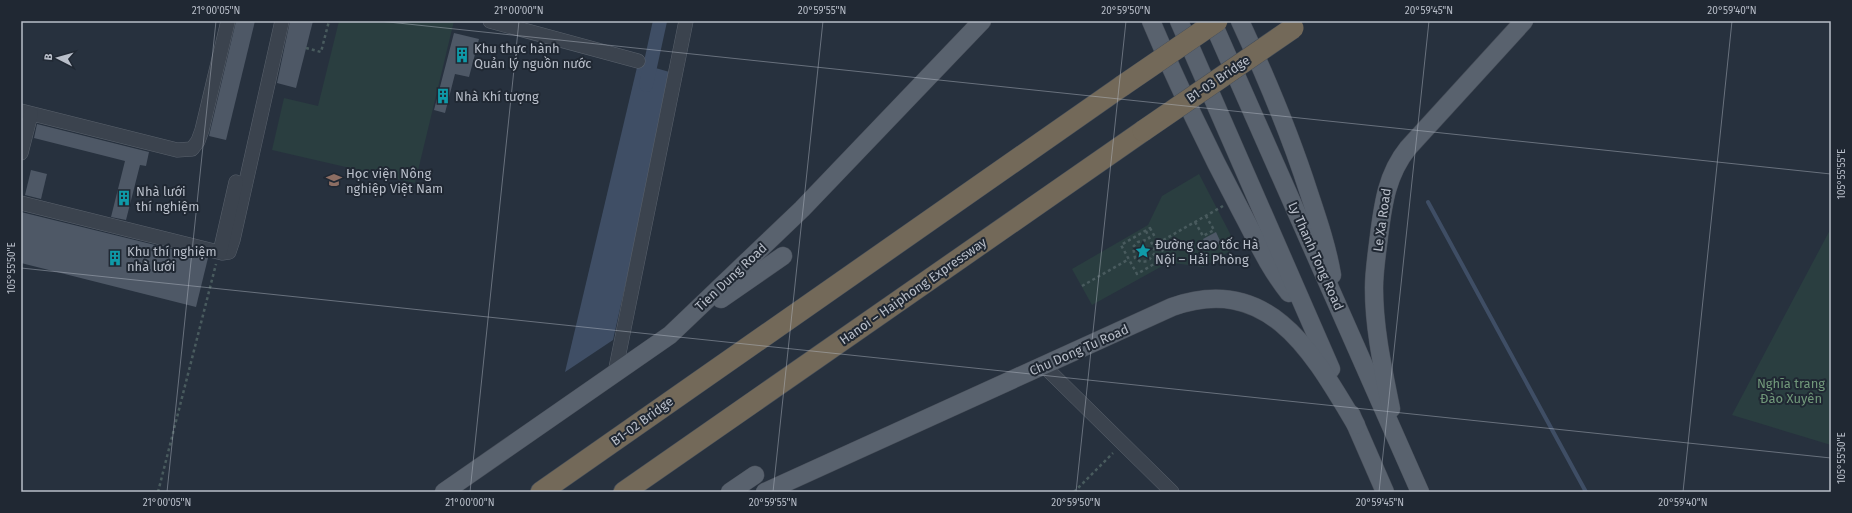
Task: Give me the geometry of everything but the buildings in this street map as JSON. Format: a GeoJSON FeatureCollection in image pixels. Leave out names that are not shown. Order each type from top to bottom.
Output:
{"type":"FeatureCollection","features":[{"type":"Feature","properties":{"kind":"highway","name":"B1-02 Bridge"},"geometry":{"type":"LineString","coordinates":[[541,492],[695,383],[1217,21]]}},
{"type":"Feature","properties":{"kind":"highway","name":"B1-03 Bridge"},"geometry":{"type":"LineString","coordinates":[[1143,130],[1298,24]]}},
{"type":"Feature","properties":{"kind":"highway","name":"Hanoi – Haiphong Expressway"},"geometry":{"type":"LineString","coordinates":[[624,492],[1143,130]]}},
{"type":"Feature","properties":{"kind":"main road","name":"Tien Dung Road"},"geometry":{"type":"LineString","coordinates":[[444,492],[670,335],[802,209],[982,21]]}},
{"type":"Feature","properties":{"kind":"main road"},"geometry":{"type":"LineString","coordinates":[[1151,21],[1191,114],[1217,166],[1272,268],[1286,288],[1305,310]]}},
{"type":"Feature","properties":{"kind":"main road"},"geometry":{"type":"LineString","coordinates":[[1179,21],[1385,492]]}},
{"type":"Feature","properties":{"kind":"main road","name":"Ly Thanh Tong Road"},"geometry":{"type":"LineString","coordinates":[[1212,21],[1420,492]]}},
{"type":"Feature","properties":{"kind":"main road"},"geometry":{"type":"LineString","coordinates":[[1240,21],[1276,101],[1300,164],[1326,243],[1335,299]]}},
{"type":"Feature","properties":{"kind":"main road","name":"Le Xa Road"},"geometry":{"type":"LineString","coordinates":[[1398,443],[1380,353],[1374,312],[1374,286],[1379,234],[1388,181],[1400,157],[1524,21]]}},
{"type":"Feature","properties":{"kind":"main road"},"geometry":{"type":"LineString","coordinates":[[670,335],[783,256]]}},
{"type":"Feature","properties":{"kind":"main road","name":"Chu Dong Tu Road"},"geometry":{"type":"LineString","coordinates":[[765,492],[1182,304],[1216,299],[1237,301],[1267,313],[1293,333],[1320,367],[1356,425]]}},
{"type":"Feature","properties":{"kind":"main road"},"geometry":{"type":"LineString","coordinates":[[730,492],[755,475]]}},
{"type":"Feature","properties":{"kind":"lane"},"geometry":{"type":"LineString","coordinates":[[21,152],[26,112],[177,150],[192,149],[198,141],[202,130],[228,21]]}},
{"type":"Feature","properties":{"kind":"lane"},"geometry":{"type":"LineString","coordinates":[[220,252],[274,21]]}},
{"type":"Feature","properties":{"kind":"lane"},"geometry":{"type":"LineString","coordinates":[[21,203],[220,252],[229,252],[233,240],[282,21]]}},
{"type":"Feature","properties":{"kind":"lane"},"geometry":{"type":"LineString","coordinates":[[490,21],[638,61]]}},
{"type":"Feature","properties":{"kind":"lane"},"geometry":{"type":"LineString","coordinates":[[615,373],[686,21]]}},
{"type":"Feature","properties":{"kind":"lane"},"geometry":{"type":"LineString","coordinates":[[1044,366],[1172,492]]}},
{"type":"Feature","properties":{"kind":"path"},"geometry":{"type":"LineString","coordinates":[[306,48],[321,52],[329,21]]}},
{"type":"Feature","properties":{"kind":"path"},"geometry":{"type":"LineString","coordinates":[[1158,243],[1217,210]]}},
{"type":"Feature","properties":{"kind":"path"},"geometry":{"type":"LineString","coordinates":[[1195,222],[1203,236],[1214,230],[1206,216]]}},
{"type":"Feature","properties":{"kind":"path"},"geometry":{"type":"LineString","coordinates":[[1150,228],[1166,257],[1137,274],[1121,245],[1146,231],[1150,228]]}},
{"type":"Feature","properties":{"kind":"path"},"geometry":{"type":"LineString","coordinates":[[1146,231],[1154,246],[1155,253],[1148,261],[1141,262],[1135,258],[1133,247],[1138,242],[1146,240]]}},
{"type":"Feature","properties":{"kind":"path"},"geometry":{"type":"LineString","coordinates":[[158,492],[220,252]]}},
{"type":"Feature","properties":{"kind":"path"},"geometry":{"type":"LineString","coordinates":[[1082,286],[1129,259]]}},
{"type":"Feature","properties":{"kind":"path"},"geometry":{"type":"LineString","coordinates":[[1074,492],[1122,444]]}},
{"type":"Feature","properties":{"kind":"green space"},"geometry":{"type":"Polygon","coordinates":[[[339,21],[454,21],[415,183],[272,150],[284,98],[318,106],[339,21]]]}},
{"type":"Feature","properties":{"kind":"green space"},"geometry":{"type":"Polygon","coordinates":[[[1199,174],[1237,247],[1203,267],[1173,263],[1166,264],[1092,305],[1072,269],[1148,225],[1162,196],[1199,174]]]}},
{"type":"Feature","properties":{"kind":"green space","name":"Nghĩa trang Đào Xuyên"},"geometry":{"type":"Polygon","coordinates":[[[1831,228],[1831,445],[1732,415],[1831,228]]]}},
{"type":"Feature","properties":{"kind":"water"},"geometry":{"type":"Polygon","coordinates":[[[638,63],[673,73],[613,340],[565,372],[638,63]]]}},
{"type":"Feature","properties":{"kind":"waterway"},"geometry":{"type":"LineString","coordinates":[[646,85],[660,21]]}},
{"type":"Feature","properties":{"kind":"waterway"},"geometry":{"type":"LineString","coordinates":[[1428,202],[1586,492]]}},
{"type":"Feature","properties":{"kind":"place","name":"Khu thực hành Quản lý nguồn nước"},"geometry":{"type":"Point","coordinates":[462,55]}},
{"type":"Feature","properties":{"kind":"place","name":"Nhà Khí tượng"},"geometry":{"type":"Point","coordinates":[443,96]}},
{"type":"Feature","properties":{"kind":"place","name":"Học viện Nông nghiệp Việt Nam"},"geometry":{"type":"Point","coordinates":[334,180]}},
{"type":"Feature","properties":{"kind":"place","name":"Nhà lưới thí nghiệm"},"geometry":{"type":"Point","coordinates":[124,198]}},
{"type":"Feature","properties":{"kind":"place","name":"Đường cao tốc Hà Nội – Hải Phòng"},"geometry":{"type":"Point","coordinates":[1143,251]}},
{"type":"Feature","properties":{"kind":"place","name":"Khu thí nghiệm nhà lưới"},"geometry":{"type":"Point","coordinates":[115,258]}}]}
